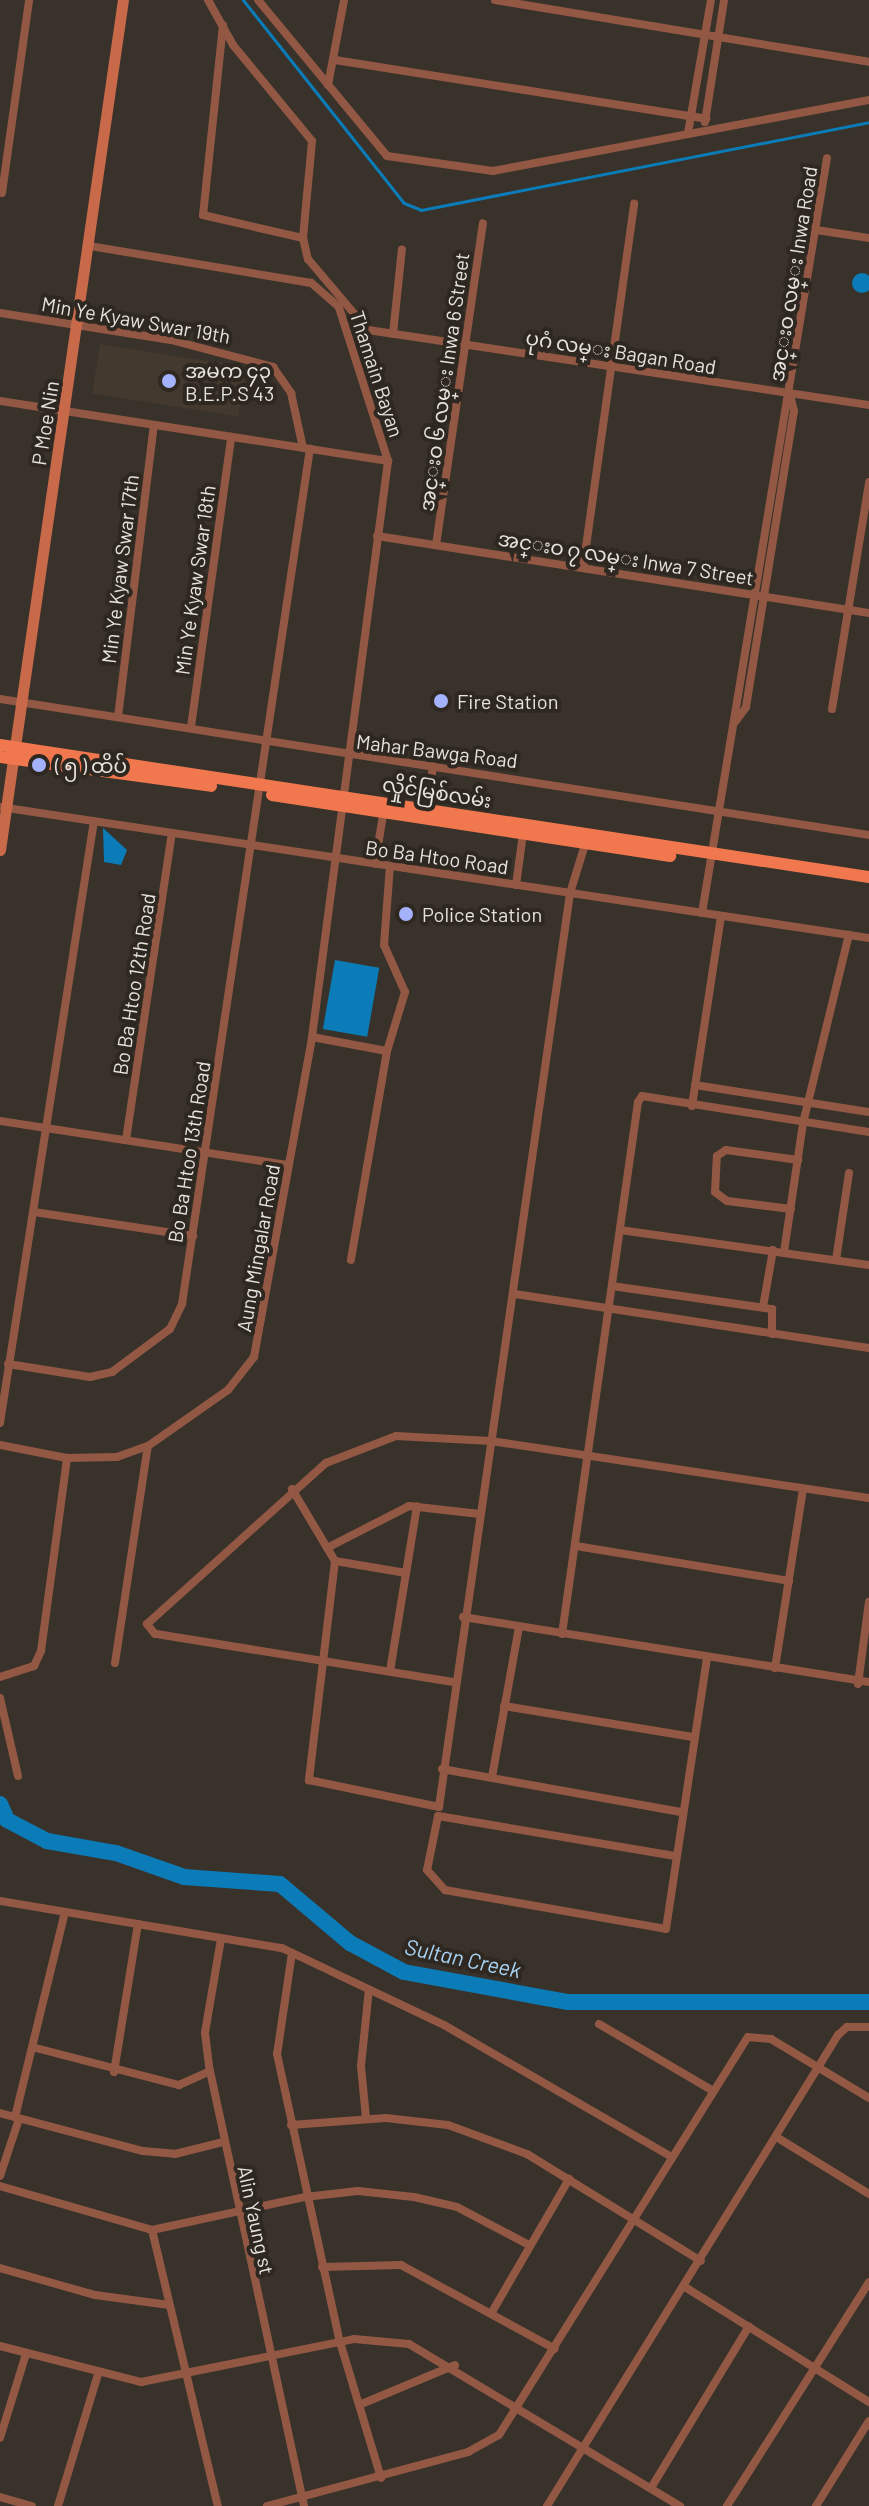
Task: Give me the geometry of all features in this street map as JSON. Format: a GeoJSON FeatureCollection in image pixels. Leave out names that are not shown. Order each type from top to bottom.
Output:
{"type":"FeatureCollection","features":[{"type":"Feature","properties":{"kind":"main road","name":"လှိုင်မြစ်လမ်း"},"geometry":{"type":"LineString","coordinates":[[5,752],[256,793],[384,808],[523,834],[587,839]]}},
{"type":"Feature","properties":{"kind":"main road","name":"လှိုင်မြစ်လမ်း"},"geometry":{"type":"LineString","coordinates":[[384,808],[427,810],[869,884]]}},
{"type":"Feature","properties":{"kind":"main road","name":"လှိုင်မြစ်လမ်း"},"geometry":{"type":"LineString","coordinates":[[710,858],[869,877]]}},
{"type":"Feature","properties":{"kind":"street"},"geometry":{"type":"LineString","coordinates":[[2,193],[4,144],[29,0]]}},
{"type":"Feature","properties":{"kind":"street","name":"P Moe Nin"},"geometry":{"type":"LineString","coordinates":[[0,850],[5,752],[17,701],[66,411],[123,0]]}},
{"type":"Feature","properties":{"kind":"street"},"geometry":{"type":"LineString","coordinates":[[208,0],[224,22],[233,45],[313,143],[303,238],[203,215],[224,22]]}},
{"type":"Feature","properties":{"kind":"street"},"geometry":{"type":"LineString","coordinates":[[258,0],[387,156],[493,171],[869,100]]}},
{"type":"Feature","properties":{"kind":"street"},"geometry":{"type":"LineString","coordinates":[[328,85],[344,0]]}},
{"type":"Feature","properties":{"kind":"street"},"geometry":{"type":"LineString","coordinates":[[495,0],[869,62]]}},
{"type":"Feature","properties":{"kind":"street"},"geometry":{"type":"LineString","coordinates":[[688,133],[711,0]]}},
{"type":"Feature","properties":{"kind":"street"},"geometry":{"type":"LineString","coordinates":[[704,130],[724,0]]}},
{"type":"Feature","properties":{"kind":"street"},"geometry":{"type":"LineString","coordinates":[[335,60],[706,119]]}},
{"type":"Feature","properties":{"kind":"street","name":"အင္းဝ လမ္း Inwa Road"},"geometry":{"type":"LineString","coordinates":[[702,913],[736,721],[746,707],[758,594],[794,411],[790,395],[827,158]]}},
{"type":"Feature","properties":{"kind":"street"},"geometry":{"type":"LineString","coordinates":[[583,568],[634,204]]}},
{"type":"Feature","properties":{"kind":"street","name":"အင္းဝ ၆ လမ္း Inwa 6 Street"},"geometry":{"type":"LineString","coordinates":[[436,545],[483,223]]}},
{"type":"Feature","properties":{"kind":"street"},"geometry":{"type":"LineString","coordinates":[[816,230],[869,238]]}},
{"type":"Feature","properties":{"kind":"street","name":"ပုဂံ လမ္း Bagan Road"},"geometry":{"type":"LineString","coordinates":[[303,238],[318,275],[368,330],[869,405]]}},
{"type":"Feature","properties":{"kind":"street","name":"Thamain Bayan"},"geometry":{"type":"LineString","coordinates":[[89,246],[311,283],[339,307],[388,461],[334,858]]}},
{"type":"Feature","properties":{"kind":"street"},"geometry":{"type":"LineString","coordinates":[[393,334],[402,249]]}},
{"type":"Feature","properties":{"kind":"street","name":"Min Ye Kyaw Swar 19th"},"geometry":{"type":"LineString","coordinates":[[0,313],[240,354],[273,367],[291,393],[306,448],[256,793]]}},
{"type":"Feature","properties":{"kind":"street"},"geometry":{"type":"LineString","coordinates":[[0,401],[388,461]]}},
{"type":"Feature","properties":{"kind":"street","name":"Min Ye Kyaw Swar 17th"},"geometry":{"type":"LineString","coordinates":[[118,717],[154,425]]}},
{"type":"Feature","properties":{"kind":"street","name":"Min Ye Kyaw Swar 18th"},"geometry":{"type":"LineString","coordinates":[[191,727],[231,437]]}},
{"type":"Feature","properties":{"kind":"street"},"geometry":{"type":"LineString","coordinates":[[832,709],[869,482]]}},
{"type":"Feature","properties":{"kind":"street","name":"အင္းဝ ၇ လမ္း Inwa 7 Street"},"geometry":{"type":"LineString","coordinates":[[377,536],[869,613]]}},
{"type":"Feature","properties":{"kind":"street","name":"Mahar Bawga Road"},"geometry":{"type":"LineString","coordinates":[[0,699],[869,835]]}},
{"type":"Feature","properties":{"kind":"street"},"geometry":{"type":"LineString","coordinates":[[427,810],[433,766]]}},
{"type":"Feature","properties":{"kind":"street","name":"Bo Ba Htoo 13th Road"},"geometry":{"type":"LineString","coordinates":[[8,1364],[90,1377],[140,1357],[170,1329],[182,1304],[256,793]]}},
{"type":"Feature","properties":{"kind":"street","name":"Bo Ba Htoo Road"},"geometry":{"type":"LineString","coordinates":[[3,807],[869,938]]}},
{"type":"Feature","properties":{"kind":"street"},"geometry":{"type":"LineString","coordinates":[[375,864],[384,808]]}},
{"type":"Feature","properties":{"kind":"street"},"geometry":{"type":"LineString","coordinates":[[0,1423],[49,1128],[94,821]]}},
{"type":"Feature","properties":{"kind":"street","name":"Bo Ba Htoo 12th Road"},"geometry":{"type":"LineString","coordinates":[[126,1140],[172,833]]}},
{"type":"Feature","properties":{"kind":"street"},"geometry":{"type":"LineString","coordinates":[[516,885],[523,834]]}},
{"type":"Feature","properties":{"kind":"street"},"geometry":{"type":"LineString","coordinates":[[587,839],[570,893],[515,1294],[453,1682],[438,1811],[427,1870],[445,1890],[666,1929],[707,1657]]}},
{"type":"Feature","properties":{"kind":"street","name":"Aung Mingalar Road"},"geometry":{"type":"LineString","coordinates":[[0,1445],[67,1458],[117,1457],[148,1446],[228,1390],[254,1357],[312,1037],[334,858]]}},
{"type":"Feature","properties":{"kind":"street"},"geometry":{"type":"LineString","coordinates":[[351,1260],[387,1051],[405,992],[384,945],[390,866]]}},
{"type":"Feature","properties":{"kind":"street"},"geometry":{"type":"LineString","coordinates":[[692,1106],[721,916]]}},
{"type":"Feature","properties":{"kind":"street"},"geometry":{"type":"LineString","coordinates":[[784,1252],[803,1123],[849,935]]}},
{"type":"Feature","properties":{"kind":"street"},"geometry":{"type":"LineString","coordinates":[[312,1037],[387,1051]]}},
{"type":"Feature","properties":{"kind":"street"},"geometry":{"type":"LineString","coordinates":[[695,1085],[869,1112]]}},
{"type":"Feature","properties":{"kind":"street"},"geometry":{"type":"LineString","coordinates":[[562,1634],[590,1456],[638,1102],[642,1096],[869,1132]]}},
{"type":"Feature","properties":{"kind":"street"},"geometry":{"type":"LineString","coordinates":[[0,1121],[289,1165]]}},
{"type":"Feature","properties":{"kind":"street"},"geometry":{"type":"LineString","coordinates":[[791,1209],[727,1201],[715,1192],[717,1156],[726,1150],[798,1160]]}},
{"type":"Feature","properties":{"kind":"street"},"geometry":{"type":"LineString","coordinates":[[836,1260],[849,1173]]}},
{"type":"Feature","properties":{"kind":"street"},"geometry":{"type":"LineString","coordinates":[[34,1212],[193,1236]]}},
{"type":"Feature","properties":{"kind":"street"},"geometry":{"type":"LineString","coordinates":[[620,1230],[869,1265]]}},
{"type":"Feature","properties":{"kind":"street"},"geometry":{"type":"LineString","coordinates":[[763,1307],[773,1250]]}},
{"type":"Feature","properties":{"kind":"street"},"geometry":{"type":"LineString","coordinates":[[612,1286],[763,1307],[775,1312],[772,1334]]}},
{"type":"Feature","properties":{"kind":"street"},"geometry":{"type":"LineString","coordinates":[[515,1294],[869,1348]]}},
{"type":"Feature","properties":{"kind":"street"},"geometry":{"type":"LineString","coordinates":[[453,1682],[148,1630],[150,1617],[292,1489],[326,1463],[396,1436],[491,1441],[869,1498]]}},
{"type":"Feature","properties":{"kind":"street"},"geometry":{"type":"LineString","coordinates":[[115,1663],[148,1446]]}},
{"type":"Feature","properties":{"kind":"street"},"geometry":{"type":"LineString","coordinates":[[0,1677],[34,1666],[45,1637],[67,1458]]}},
{"type":"Feature","properties":{"kind":"street"},"geometry":{"type":"LineString","coordinates":[[292,1489],[335,1561],[328,1662],[309,1780],[438,1811],[675,1856]]}},
{"type":"Feature","properties":{"kind":"street"},"geometry":{"type":"LineString","coordinates":[[775,1668],[803,1489]]}},
{"type":"Feature","properties":{"kind":"street"},"geometry":{"type":"LineString","coordinates":[[327,1548],[417,1506],[480,1514]]}},
{"type":"Feature","properties":{"kind":"street"},"geometry":{"type":"LineString","coordinates":[[390,1671],[417,1506]]}},
{"type":"Feature","properties":{"kind":"street"},"geometry":{"type":"LineString","coordinates":[[576,1546],[789,1581]]}},
{"type":"Feature","properties":{"kind":"street"},"geometry":{"type":"LineString","coordinates":[[335,1561],[406,1573]]}},
{"type":"Feature","properties":{"kind":"street"},"geometry":{"type":"LineString","coordinates":[[858,1684],[869,1602]]}},
{"type":"Feature","properties":{"kind":"street"},"geometry":{"type":"LineString","coordinates":[[463,1617],[858,1684],[869,1682]]}},
{"type":"Feature","properties":{"kind":"street"},"geometry":{"type":"LineString","coordinates":[[492,1777],[519,1627]]}},
{"type":"Feature","properties":{"kind":"street"},"geometry":{"type":"LineString","coordinates":[[0,1698],[18,1776]]}},
{"type":"Feature","properties":{"kind":"street"},"geometry":{"type":"LineString","coordinates":[[504,1706],[694,1737]]}},
{"type":"Feature","properties":{"kind":"street"},"geometry":{"type":"LineString","coordinates":[[442,1769],[682,1812]]}},
{"type":"Feature","properties":{"kind":"street"},"geometry":{"type":"LineString","coordinates":[[0,1901],[292,1953],[369,1989],[672,2157]]}},
{"type":"Feature","properties":{"kind":"street"},"geometry":{"type":"LineString","coordinates":[[0,2176],[17,2118],[65,1912]]}},
{"type":"Feature","properties":{"kind":"street"},"geometry":{"type":"LineString","coordinates":[[114,2072],[138,1924]]}},
{"type":"Feature","properties":{"kind":"street","name":"Alin Yaung st"},"geometry":{"type":"LineString","coordinates":[[221,1939],[205,2033],[210,2071],[237,2213],[303,2502]]}},
{"type":"Feature","properties":{"kind":"street"},"geometry":{"type":"LineString","coordinates":[[292,1953],[277,2054],[305,2197],[340,2342],[381,2478]]}},
{"type":"Feature","properties":{"kind":"street"},"geometry":{"type":"LineString","coordinates":[[366,2118],[361,2066],[369,1989]]}},
{"type":"Feature","properties":{"kind":"street"},"geometry":{"type":"LineString","coordinates":[[599,2024],[713,2091]]}},
{"type":"Feature","properties":{"kind":"street"},"geometry":{"type":"LineString","coordinates":[[547,2506],[847,2027],[869,2027]]}},
{"type":"Feature","properties":{"kind":"street"},"geometry":{"type":"LineString","coordinates":[[267,2506],[303,2502],[486,2446],[520,2406],[748,2037],[771,2039],[869,2098]]}},
{"type":"Feature","properties":{"kind":"street"},"geometry":{"type":"LineString","coordinates":[[32,2047],[114,2072],[179,2085],[210,2071]]}},
{"type":"Feature","properties":{"kind":"street"},"geometry":{"type":"LineString","coordinates":[[0,2113],[143,2151],[175,2154],[223,2142]]}},
{"type":"Feature","properties":{"kind":"street"},"geometry":{"type":"LineString","coordinates":[[291,2125],[366,2118],[448,2125],[527,2154],[701,2261]]}},
{"type":"Feature","properties":{"kind":"street"},"geometry":{"type":"LineString","coordinates":[[778,2138],[869,2194]]}},
{"type":"Feature","properties":{"kind":"street"},"geometry":{"type":"LineString","coordinates":[[492,2312],[569,2179]]}},
{"type":"Feature","properties":{"kind":"street"},"geometry":{"type":"LineString","coordinates":[[0,2186],[152,2230],[305,2197],[358,2191],[414,2197],[457,2207],[529,2245]]}},
{"type":"Feature","properties":{"kind":"street"},"geometry":{"type":"LineString","coordinates":[[152,2230],[218,2506]]}},
{"type":"Feature","properties":{"kind":"street"},"geometry":{"type":"LineString","coordinates":[[322,2267],[401,2265],[555,2349]]}},
{"type":"Feature","properties":{"kind":"street"},"geometry":{"type":"LineString","coordinates":[[0,2268],[95,2295],[169,2305]]}},
{"type":"Feature","properties":{"kind":"street"},"geometry":{"type":"LineString","coordinates":[[727,2506],[869,2282]]}},
{"type":"Feature","properties":{"kind":"street"},"geometry":{"type":"LineString","coordinates":[[685,2287],[869,2402]]}},
{"type":"Feature","properties":{"kind":"street"},"geometry":{"type":"LineString","coordinates":[[651,2488],[749,2326]]}},
{"type":"Feature","properties":{"kind":"street"},"geometry":{"type":"LineString","coordinates":[[0,2346],[98,2374],[141,2382],[186,2377],[340,2342],[387,2339],[455,2365],[680,2506]]}},
{"type":"Feature","properties":{"kind":"street"},"geometry":{"type":"LineString","coordinates":[[0,2438],[26,2354]]}},
{"type":"Feature","properties":{"kind":"street"},"geometry":{"type":"LineString","coordinates":[[359,2405],[455,2365]]}},
{"type":"Feature","properties":{"kind":"street"},"geometry":{"type":"LineString","coordinates":[[58,2506],[98,2374]]}},
{"type":"Feature","properties":{"kind":"street"},"geometry":{"type":"LineString","coordinates":[[816,2506],[869,2421]]}},
{"type":"Feature","properties":{"kind":"street"},"geometry":{"type":"LineString","coordinates":[[0,2497],[32,2506]]}},
{"type":"Feature","properties":{"kind":"shaded area","name":"အမက ၄၃ B.E.P.S 43"},"geometry":{"type":"Polygon","coordinates":[[[100,344],[246,367],[238,417],[92,393],[100,344]]]}},
{"type":"Feature","properties":{"kind":"water"},"geometry":{"type":"Polygon","coordinates":[[[862,273],[869,276],[872,283],[869,290],[862,293],[855,290],[852,283],[855,276],[862,273]]]}},
{"type":"Feature","properties":{"kind":"water"},"geometry":{"type":"Polygon","coordinates":[[[103,828],[127,850],[121,865],[104,862],[103,828]]]}},
{"type":"Feature","properties":{"kind":"water"},"geometry":{"type":"Polygon","coordinates":[[[335,960],[379,968],[367,1037],[323,1029],[335,960]]]}},
{"type":"Feature","properties":{"kind":"waterway"},"geometry":{"type":"LineString","coordinates":[[243,0],[404,203],[421,210],[869,122]]}},
{"type":"Feature","properties":{"kind":"waterway","name":"Sultan Creek"},"geometry":{"type":"LineString","coordinates":[[0,1804],[7,1820],[47,1841],[116,1853],[184,1877],[280,1884],[350,1943],[404,1972],[568,2002],[869,2002]]}},
{"type":"Feature","properties":{"kind":"place","name":"အမက ၄၃ B.E.P.S 43"},"geometry":{"type":"Point","coordinates":[169,381]}},
{"type":"Feature","properties":{"kind":"place","name":"Fire Station"},"geometry":{"type":"Point","coordinates":[441,701]}},
{"type":"Feature","properties":{"kind":"place","name":"( ၅ ) ထိပ်"},"geometry":{"type":"Point","coordinates":[39,765]}},
{"type":"Feature","properties":{"kind":"place","name":"Police Station"},"geometry":{"type":"Point","coordinates":[406,914]}}]}
